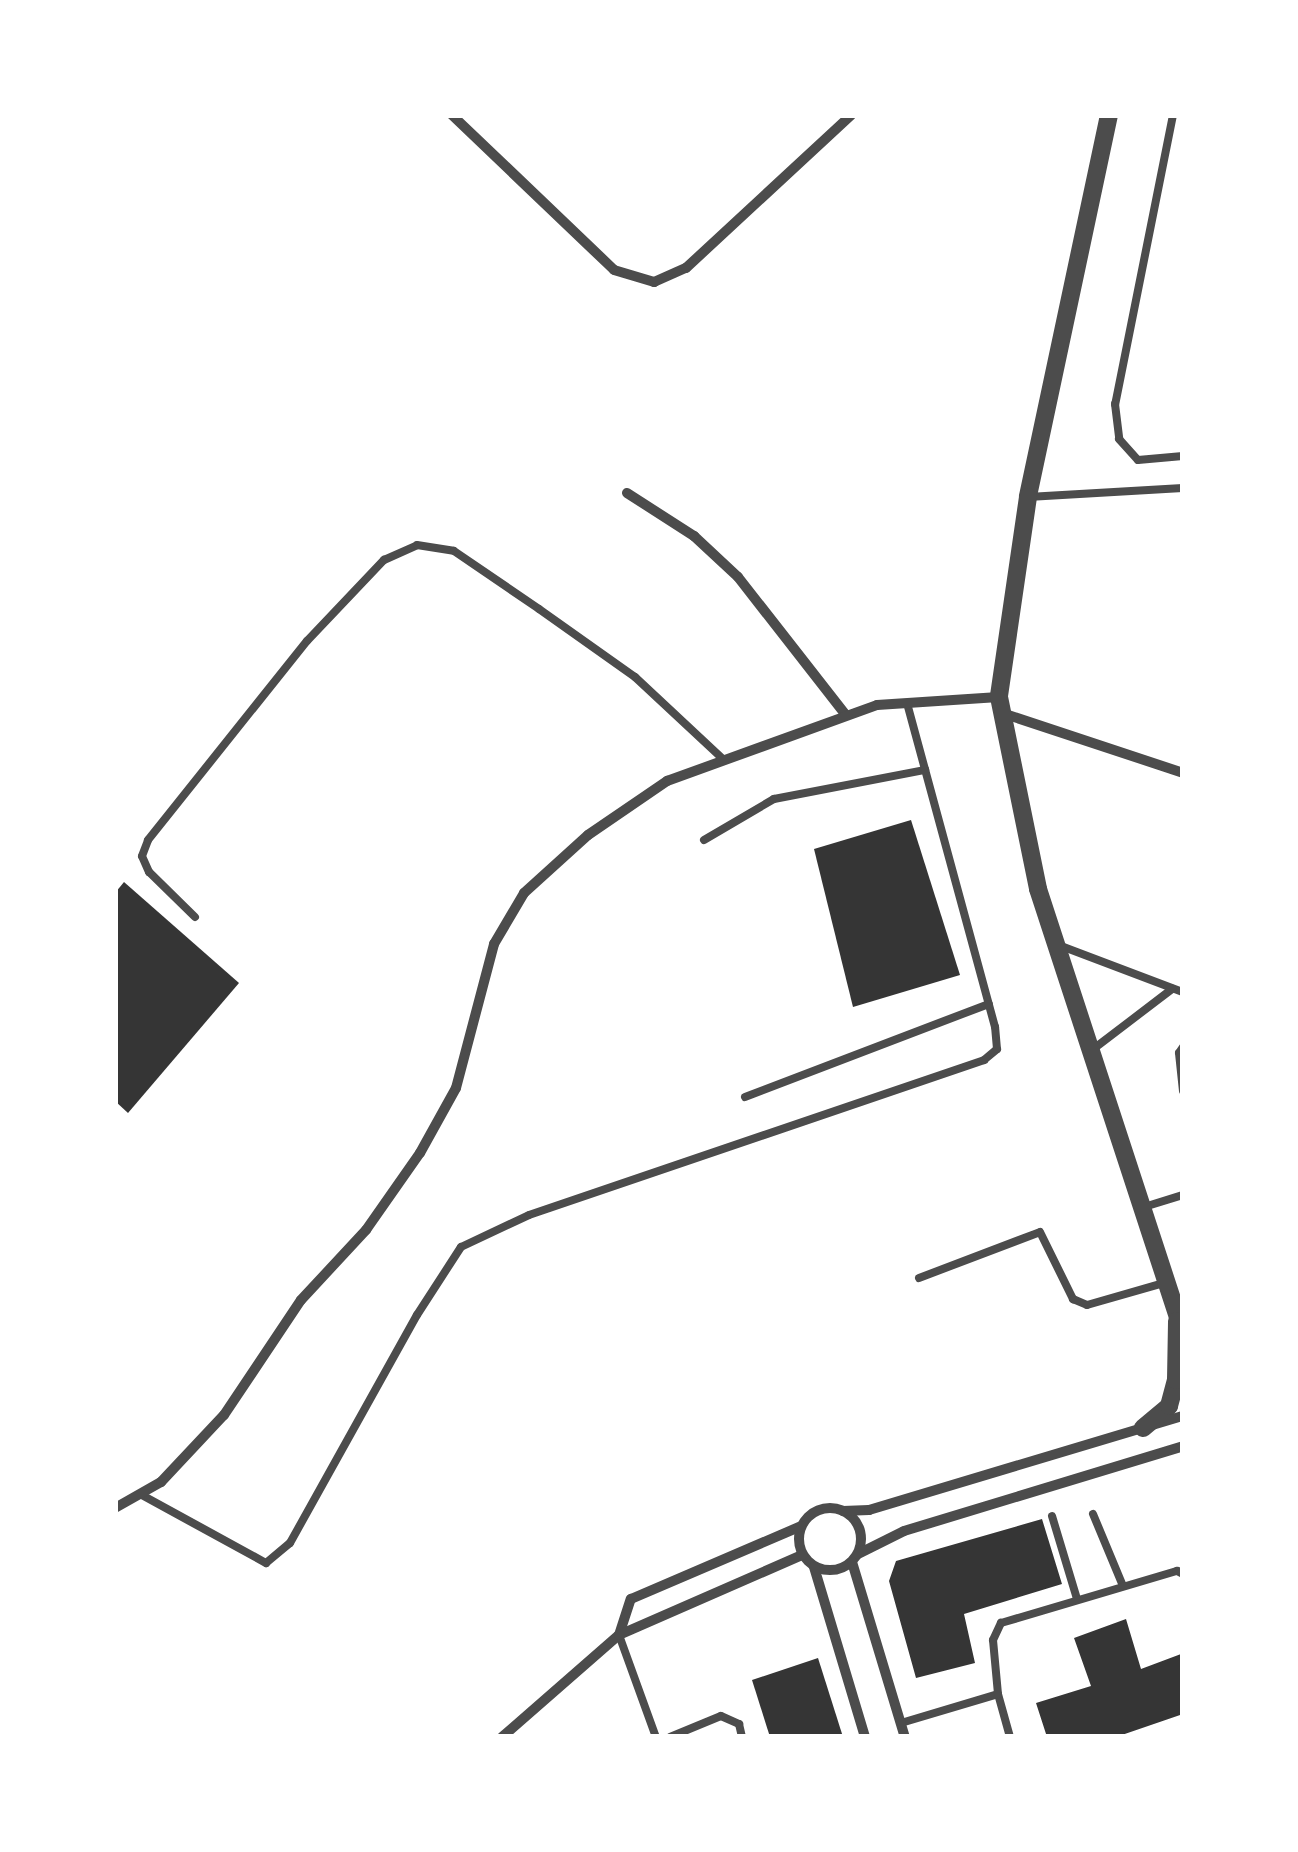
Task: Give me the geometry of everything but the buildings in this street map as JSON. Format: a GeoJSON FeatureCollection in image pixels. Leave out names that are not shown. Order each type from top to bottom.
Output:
{"type":"FeatureCollection","features":[{"type":"Feature","properties":{"kind":"street"},"geometry":{"type":"LineString","coordinates":[[452,115],[614,270],[654,282],[686,268],[851,115]]}},
{"type":"Feature","properties":{"kind":"street"},"geometry":{"type":"LineString","coordinates":[[1109,115],[1028,497],[1001,705],[1038,889],[1180,1323],[1176,1380],[1169,1406],[1144,1428]]}},
{"type":"Feature","properties":{"kind":"street"},"geometry":{"type":"LineString","coordinates":[[627,492],[694,536],[738,577],[846,715]]}},
{"type":"Feature","properties":{"kind":"street"},"geometry":{"type":"LineString","coordinates":[[115,1508],[161,1482],[224,1415],[301,1300],[366,1230],[420,1153],[456,1088],[494,944],[524,892],[588,835],[667,781],[876,705],[1001,705],[1183,773]]}},
{"type":"Feature","properties":{"kind":"street"},"geometry":{"type":"LineString","coordinates":[[618,1635],[630,1598],[802,1526],[815,1512],[869,1510],[1183,1416]]}},
{"type":"Feature","properties":{"kind":"street"},"geometry":{"type":"LineString","coordinates":[[814,1567],[834,1571],[904,1531],[1183,1446]]}},
{"type":"Feature","properties":{"kind":"street"},"geometry":{"type":"LineString","coordinates":[[843,1511],[858,1524],[855,1558],[905,1737]]}},
{"type":"Feature","properties":{"kind":"street"},"geometry":{"type":"LineString","coordinates":[[802,1526],[802,1555],[814,1567],[866,1737]]}},
{"type":"Feature","properties":{"kind":"street"},"geometry":{"type":"LineString","coordinates":[[502,1737],[618,1635],[802,1555]]}},
{"type":"Feature","properties":{"kind":"lane"},"geometry":{"type":"LineString","coordinates":[[1173,115],[1115,404],[1119,439],[1138,460],[1183,456]]}},
{"type":"Feature","properties":{"kind":"lane"},"geometry":{"type":"LineString","coordinates":[[1028,497],[1183,488]]}},
{"type":"Feature","properties":{"kind":"lane"},"geometry":{"type":"LineString","coordinates":[[195,916],[149,872],[142,856],[148,840],[307,641],[384,560],[417,545],[454,550],[539,609],[635,677],[723,759]]}},
{"type":"Feature","properties":{"kind":"lane"},"geometry":{"type":"LineString","coordinates":[[140,1494],[266,1563],[290,1543],[416,1315],[461,1248],[529,1215],[984,1060],[997,1049],[989,1004],[907,704]]}},
{"type":"Feature","properties":{"kind":"lane"},"geometry":{"type":"LineString","coordinates":[[704,840],[774,799],[925,770]]}},
{"type":"Feature","properties":{"kind":"lane"},"geometry":{"type":"LineString","coordinates":[[1056,944],[1183,992]]}},
{"type":"Feature","properties":{"kind":"lane"},"geometry":{"type":"LineString","coordinates":[[1091,1051],[1172,989]]}},
{"type":"Feature","properties":{"kind":"lane"},"geometry":{"type":"LineString","coordinates":[[745,1096],[989,1004]]}},
{"type":"Feature","properties":{"kind":"lane"},"geometry":{"type":"LineString","coordinates":[[1183,1047],[1179,1053],[1183,1090]]}},
{"type":"Feature","properties":{"kind":"lane"},"geometry":{"type":"LineString","coordinates":[[1142,1207],[1183,1196]]}},
{"type":"Feature","properties":{"kind":"lane"},"geometry":{"type":"LineString","coordinates":[[919,1278],[1040,1232],[1072,1299],[1088,1306],[1167,1282]]}},
{"type":"Feature","properties":{"kind":"lane"},"geometry":{"type":"LineString","coordinates":[[1093,1514],[1123,1586]]}},
{"type":"Feature","properties":{"kind":"lane"},"geometry":{"type":"LineString","coordinates":[[1052,1516],[1077,1600]]}},
{"type":"Feature","properties":{"kind":"lane"},"geometry":{"type":"LineString","coordinates":[[1010,1737],[998,1694],[993,1640],[1001,1623],[1177,1571],[1183,1574]]}},
{"type":"Feature","properties":{"kind":"lane"},"geometry":{"type":"LineString","coordinates":[[618,1635],[656,1737]]}},
{"type":"Feature","properties":{"kind":"lane"},"geometry":{"type":"LineString","coordinates":[[901,1723],[998,1694]]}},
{"type":"Feature","properties":{"kind":"lane"},"geometry":{"type":"LineString","coordinates":[[670,1737],[721,1716],[738,1724],[742,1737]]}}]}
